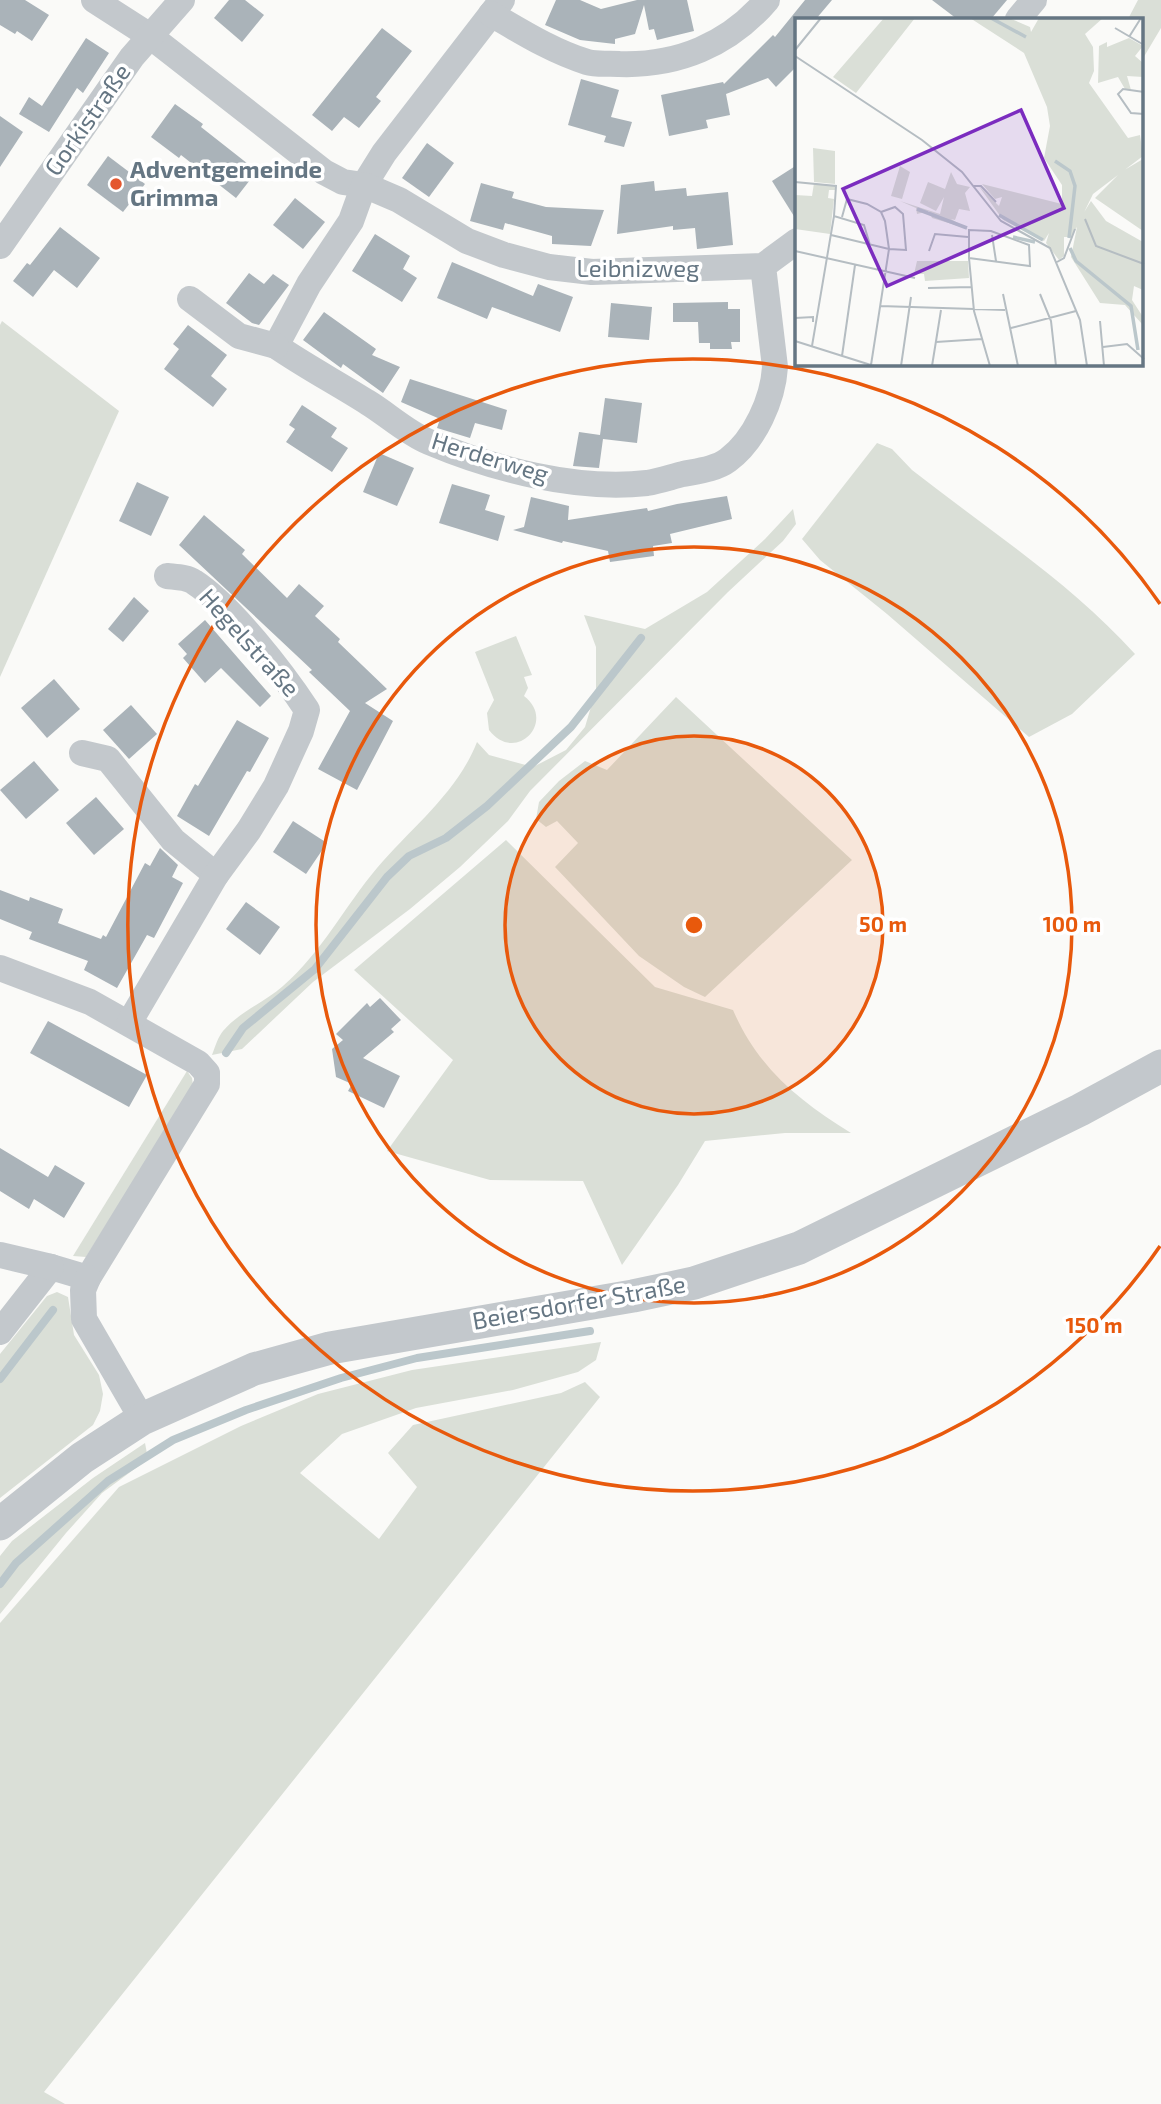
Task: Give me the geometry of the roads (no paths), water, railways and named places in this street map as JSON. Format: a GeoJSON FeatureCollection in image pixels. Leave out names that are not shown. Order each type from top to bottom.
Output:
{"type":"FeatureCollection","features":[{"type":"Feature","properties":{"kind":"street","name":"Leibnizweg"},"geometry":{"type":"LineString","coordinates":[[94,0],[150,36],[324,172],[343,182],[364,186],[399,200],[467,241],[504,255],[549,267],[592,272],[763,266]]}},
{"type":"Feature","properties":{"kind":"street","name":"Gorkistraße"},"geometry":{"type":"LineString","coordinates":[[0,246],[132,57],[182,0]]}},
{"type":"Feature","properties":{"kind":"street"},"geometry":{"type":"LineString","coordinates":[[276,346],[309,284],[351,221],[364,186],[384,153],[496,7],[550,48],[590,63],[634,64],[668,61],[696,52],[750,20],[766,0]]}},
{"type":"Feature","properties":{"kind":"street"},"geometry":{"type":"LineString","coordinates":[[1019,18],[1034,0]]}},
{"type":"Feature","properties":{"kind":"street"},"geometry":{"type":"LineString","coordinates":[[763,266],[795,242]]}},
{"type":"Feature","properties":{"kind":"street","name":"Herderweg"},"geometry":{"type":"LineString","coordinates":[[190,299],[239,336],[276,346],[426,441],[529,475],[601,483],[650,482],[712,468],[728,460],[754,429],[774,382],[775,367],[763,266]]}},
{"type":"Feature","properties":{"kind":"street","name":"Hegelstraße"},"geometry":{"type":"LineString","coordinates":[[129,1023],[216,875],[249,830],[275,786],[301,732],[307,710],[290,684],[229,614],[192,580],[167,576]]}},
{"type":"Feature","properties":{"kind":"street"},"geometry":{"type":"LineString","coordinates":[[82,753],[108,759],[173,840],[216,875]]}},
{"type":"Feature","properties":{"kind":"street"},"geometry":{"type":"LineString","coordinates":[[0,968],[90,1002],[198,1063],[207,1073],[207,1084],[83,1290],[85,1320],[142,1419]]}},
{"type":"Feature","properties":{"kind":"street","name":"Beiersdorfer Straße"},"geometry":{"type":"LineString","coordinates":[[0,1524],[82,1458],[142,1419],[254,1369],[330,1348],[681,1285],[799,1248],[1080,1110],[1161,1066]]}},
{"type":"Feature","properties":{"kind":"street"},"geometry":{"type":"LineString","coordinates":[[0,1255],[88,1278]]}},
{"type":"Feature","properties":{"kind":"street"},"geometry":{"type":"LineString","coordinates":[[0,1332],[51,1267]]}},
{"type":"Feature","properties":{"kind":"waterway"},"geometry":{"type":"LineString","coordinates":[[226,1053],[243,1028],[315,969],[387,877],[409,856],[446,838],[487,806],[571,727],[641,638]]}},
{"type":"Feature","properties":{"kind":"waterway"},"geometry":{"type":"LineString","coordinates":[[0,1379],[53,1310]]}},
{"type":"Feature","properties":{"kind":"waterway"},"geometry":{"type":"LineString","coordinates":[[0,1584],[16,1563],[108,1481],[173,1440],[246,1410],[341,1378],[417,1358],[590,1331]]}},
{"type":"Feature","properties":{"kind":"place","name":"Adventgemeinde Grimma"},"geometry":{"type":"Point","coordinates":[116,184]}}]}
